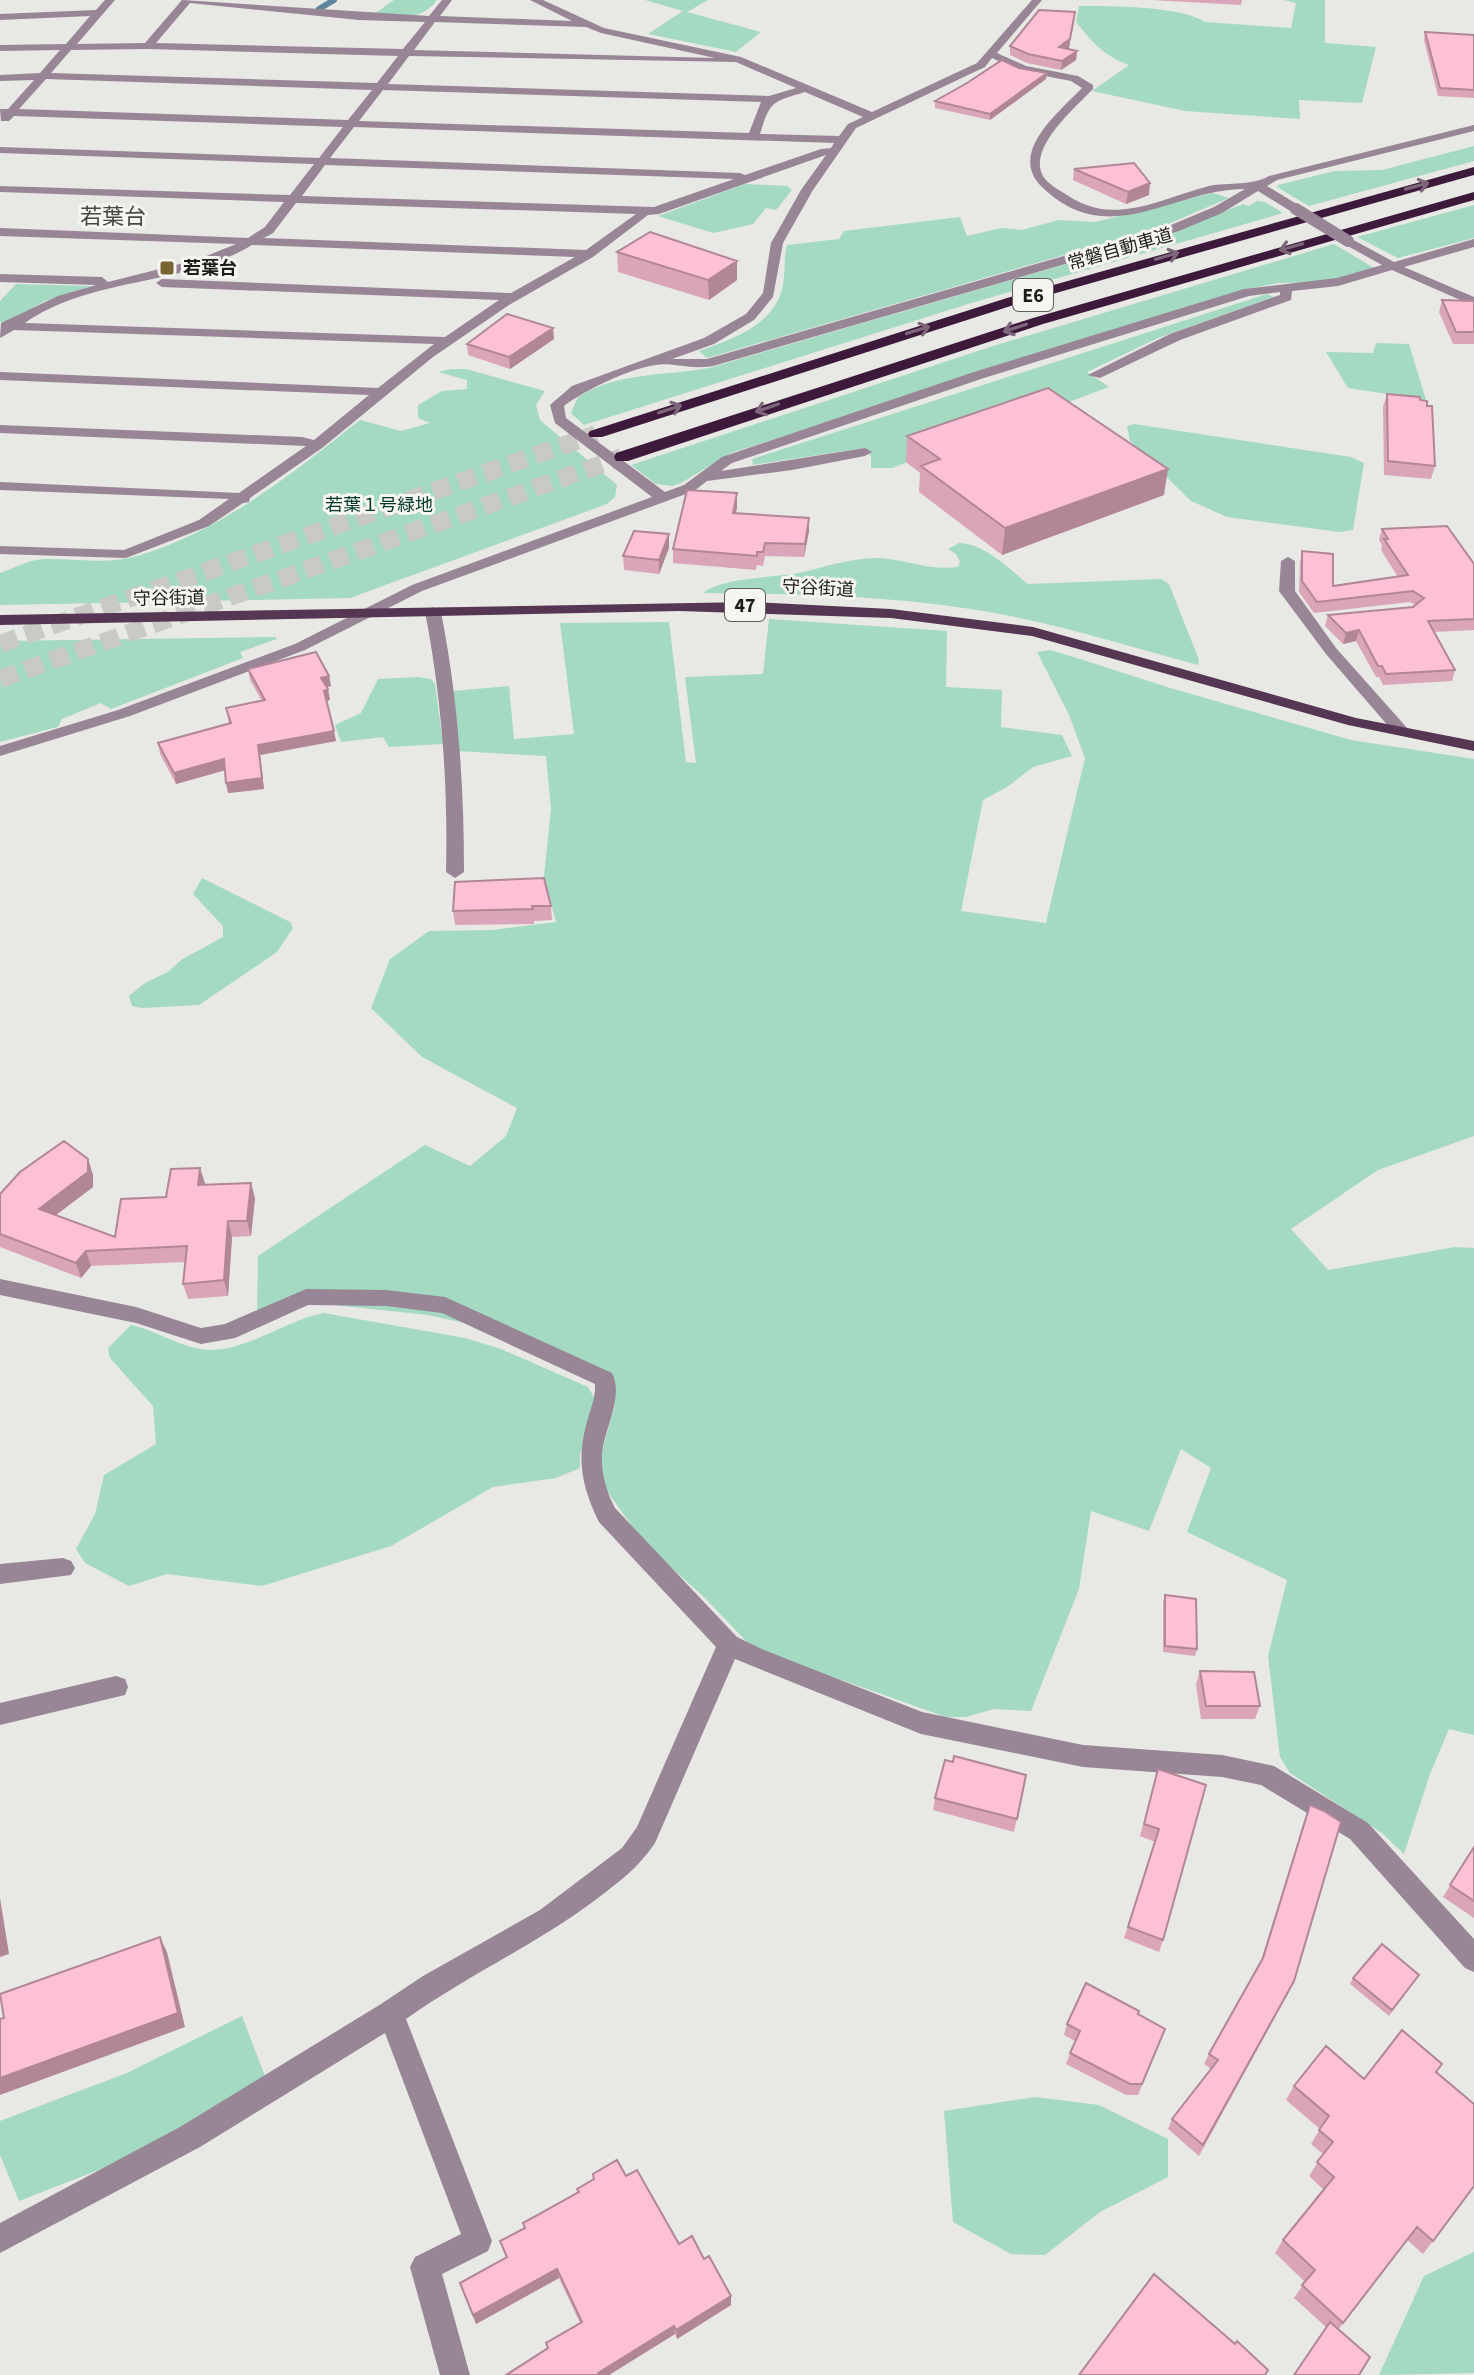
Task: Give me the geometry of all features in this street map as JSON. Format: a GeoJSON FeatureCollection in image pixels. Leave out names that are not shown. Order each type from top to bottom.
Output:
{"type":"FeatureCollection","features":[{"type":"Feature","properties":{"kind":"highway","name":"常磐自動車道"},"geometry":{"type":"LineString","coordinates":[[596,434],[1012,301],[1474,171]]}},
{"type":"Feature","properties":{"kind":"highway","name":"E6"},"geometry":{"type":"LineString","coordinates":[[622,457],[1038,321],[1474,196]]}},
{"type":"Feature","properties":{"kind":"main road","name":"守谷街道"},"geometry":{"type":"LineString","coordinates":[[0,620],[757,605],[856,610],[951,619],[1033,632],[1310,710],[1474,746]]}},
{"type":"Feature","properties":{"kind":"street"},"geometry":{"type":"LineString","coordinates":[[0,125],[6,112],[44,76],[110,0]]}},
{"type":"Feature","properties":{"kind":"street"},"geometry":{"type":"LineString","coordinates":[[148,46],[187,0],[335,15],[585,24],[737,59],[869,115]]}},
{"type":"Feature","properties":{"kind":"street"},"geometry":{"type":"LineString","coordinates":[[3,329],[47,304],[199,266],[252,242],[279,220],[447,0]]}},
{"type":"Feature","properties":{"kind":"street"},"geometry":{"type":"LineString","coordinates":[[535,0],[585,24]]}},
{"type":"Feature","properties":{"kind":"street"},"geometry":{"type":"LineString","coordinates":[[662,497],[560,420],[557,405],[567,394],[731,330],[761,306],[769,294],[777,243],[807,190],[852,126],[869,115],[961,76],[992,54],[1037,0]]}},
{"type":"Feature","properties":{"kind":"street"},"geometry":{"type":"LineString","coordinates":[[4,14],[99,13]]}},
{"type":"Feature","properties":{"kind":"street"},"geometry":{"type":"LineString","coordinates":[[0,48],[148,46],[737,59]]}},
{"type":"Feature","properties":{"kind":"street"},"geometry":{"type":"LineString","coordinates":[[992,54],[1023,69],[1074,78],[1089,87],[1040,143],[1032,157],[1038,179],[1075,206],[1096,212],[1117,214],[1221,187],[1256,186],[1273,178],[1474,128]]}},
{"type":"Feature","properties":{"kind":"street"},"geometry":{"type":"LineString","coordinates":[[0,78],[44,76],[770,99],[806,88]]}},
{"type":"Feature","properties":{"kind":"street"},"geometry":{"type":"LineString","coordinates":[[753,137],[763,106],[770,99]]}},
{"type":"Feature","properties":{"kind":"street"},"geometry":{"type":"LineString","coordinates":[[6,112],[753,137],[839,146]]}},
{"type":"Feature","properties":{"kind":"street"},"geometry":{"type":"LineString","coordinates":[[1332,164],[1381,164],[1474,140]]}},
{"type":"Feature","properties":{"kind":"street"},"geometry":{"type":"LineString","coordinates":[[0,189],[655,211],[839,146]]}},
{"type":"Feature","properties":{"kind":"street"},"geometry":{"type":"LineString","coordinates":[[0,150],[719,174],[743,178]]}},
{"type":"Feature","properties":{"kind":"street"},"geometry":{"type":"LineString","coordinates":[[1256,186],[1392,266],[1474,302]]}},
{"type":"Feature","properties":{"kind":"street"},"geometry":{"type":"LineString","coordinates":[[655,360],[685,365],[708,363],[797,339],[1175,228],[1249,194],[1256,186]]}},
{"type":"Feature","properties":{"kind":"street"},"geometry":{"type":"LineString","coordinates":[[0,550],[126,554],[204,523],[244,499],[317,445],[428,354],[514,297],[589,254],[641,216],[643,211]]}},
{"type":"Feature","properties":{"kind":"street"},"geometry":{"type":"LineString","coordinates":[[0,232],[589,254]]}},
{"type":"Feature","properties":{"kind":"street"},"geometry":{"type":"LineString","coordinates":[[0,751],[124,713],[285,652],[417,588],[689,488],[727,460],[979,375],[1248,292],[1330,284],[1474,243]]}},
{"type":"Feature","properties":{"kind":"street"},"geometry":{"type":"LineString","coordinates":[[0,278],[514,297]]}},
{"type":"Feature","properties":{"kind":"street"},"geometry":{"type":"LineString","coordinates":[[1095,375],[1175,337],[1287,297],[1285,288]]}},
{"type":"Feature","properties":{"kind":"street"},"geometry":{"type":"LineString","coordinates":[[3,329],[450,341]]}},
{"type":"Feature","properties":{"kind":"street"},"geometry":{"type":"LineString","coordinates":[[0,376],[383,392]]}},
{"type":"Feature","properties":{"kind":"street"},"geometry":{"type":"LineString","coordinates":[[0,429],[302,441],[317,445]]}},
{"type":"Feature","properties":{"kind":"street"},"geometry":{"type":"LineString","coordinates":[[704,477],[792,466],[865,452]]}},
{"type":"Feature","properties":{"kind":"street"},"geometry":{"type":"LineString","coordinates":[[0,486],[231,495],[244,499]]}},
{"type":"Feature","properties":{"kind":"street"},"geometry":{"type":"LineString","coordinates":[[1288,561],[1287,591],[1316,620],[1331,651],[1402,732]]}},
{"type":"Feature","properties":{"kind":"street"},"geometry":{"type":"LineString","coordinates":[[433,612],[447,683],[455,775],[455,872]]}},
{"type":"Feature","properties":{"kind":"street"},"geometry":{"type":"LineString","coordinates":[[0,1287],[136,1315],[201,1336],[228,1332],[306,1297],[386,1298],[445,1305],[470,1314],[604,1379],[607,1388],[589,1469],[594,1492],[607,1515],[729,1644],[756,1658],[921,1723],[1083,1756],[1222,1766],[1265,1774],[1359,1831],[1474,1959]]}},
{"type":"Feature","properties":{"kind":"street"},"geometry":{"type":"LineString","coordinates":[[0,1574],[63,1568]]}},
{"type":"Feature","properties":{"kind":"street"},"geometry":{"type":"LineString","coordinates":[[0,2239],[190,2137],[391,2014],[432,1985],[549,1919],[590,1891],[631,1857],[659,1811],[729,1644]]}},
{"type":"Feature","properties":{"kind":"street"},"geometry":{"type":"LineString","coordinates":[[0,1714],[116,1687]]}},
{"type":"Feature","properties":{"kind":"street"},"geometry":{"type":"LineString","coordinates":[[391,2014],[478,2241],[425,2267],[455,2375]]}},
{"type":"Feature","properties":{"kind":"green space"},"geometry":{"type":"Polygon","coordinates":[[[394,0],[437,0],[416,15],[373,15],[394,0]]]}},
{"type":"Feature","properties":{"kind":"green space"},"geometry":{"type":"Polygon","coordinates":[[[645,0],[708,0],[687,12],[761,32],[736,52],[648,34],[683,11],[645,0]]]}},
{"type":"Feature","properties":{"kind":"green space"},"geometry":{"type":"Polygon","coordinates":[[[1284,0],[1325,0],[1325,43],[1376,47],[1362,103],[1299,100],[1300,119],[1185,111],[1092,91],[1129,65],[1105,53],[1076,22],[1079,6],[1145,8],[1180,13],[1205,22],[1291,28],[1296,3],[1284,0]]]}},
{"type":"Feature","properties":{"kind":"green space"},"geometry":{"type":"Polygon","coordinates":[[[1474,146],[1474,161],[1309,206],[1277,187],[1335,171],[1382,170],[1474,146]]]}},
{"type":"Feature","properties":{"kind":"green space"},"geometry":{"type":"Polygon","coordinates":[[[745,184],[787,186],[792,190],[776,210],[766,208],[753,224],[713,233],[658,216],[745,184]]]}},
{"type":"Feature","properties":{"kind":"green space"},"geometry":{"type":"Polygon","coordinates":[[[1213,193],[1229,198],[1161,227],[707,358],[699,351],[749,330],[770,313],[782,289],[787,245],[839,239],[844,231],[960,217],[967,236],[1001,228],[1022,230],[1059,220],[1095,222],[1213,193]]]}},
{"type":"Feature","properties":{"kind":"green space"},"geometry":{"type":"Polygon","coordinates":[[[1257,201],[1265,202],[1283,213],[968,304],[584,425],[571,413],[578,397],[609,383],[709,368],[1162,236],[1257,201]]]}},
{"type":"Feature","properties":{"kind":"green space"},"geometry":{"type":"Polygon","coordinates":[[[1474,205],[1474,238],[1398,258],[1357,237],[1474,205]]]}},
{"type":"Feature","properties":{"kind":"green space"},"geometry":{"type":"Polygon","coordinates":[[[1334,244],[1374,268],[1323,282],[1279,283],[1247,289],[731,453],[672,486],[656,484],[631,465],[990,347],[1334,244]]]}},
{"type":"Feature","properties":{"kind":"green space"},"geometry":{"type":"Polygon","coordinates":[[[16,284],[91,286],[45,301],[8,322],[0,322],[0,301],[16,284]]]}},
{"type":"Feature","properties":{"kind":"green space"},"geometry":{"type":"Polygon","coordinates":[[[1267,294],[1274,297],[1158,338],[1087,372],[1109,387],[892,468],[871,468],[871,456],[864,448],[753,465],[752,459],[1267,294]]]}},
{"type":"Feature","properties":{"kind":"green space"},"geometry":{"type":"Polygon","coordinates":[[[1376,343],[1409,344],[1426,400],[1348,388],[1326,352],[1373,353],[1376,343]]]}},
{"type":"Feature","properties":{"kind":"green space","name":"若葉１号緑地"},"geometry":{"type":"Polygon","coordinates":[[[466,369],[545,391],[536,405],[540,420],[617,485],[615,497],[607,504],[350,598],[0,605],[0,573],[40,559],[126,559],[168,545],[254,499],[360,420],[401,431],[430,423],[418,418],[418,405],[442,391],[467,389],[467,380],[438,372],[466,369]]]}},
{"type":"Feature","properties":{"kind":"green space"},"geometry":{"type":"Polygon","coordinates":[[[1134,424],[1351,457],[1364,463],[1353,530],[1339,532],[1227,517],[1191,501],[1130,441],[1127,426],[1134,424]]]}},
{"type":"Feature","properties":{"kind":"green space"},"geometry":{"type":"Polygon","coordinates":[[[959,543],[987,552],[1028,584],[1161,579],[1169,584],[1199,660],[1198,665],[1020,618],[942,605],[862,598],[703,593],[735,581],[799,573],[868,558],[958,567],[960,561],[948,549],[959,543]]]}},
{"type":"Feature","properties":{"kind":"green space"},"geometry":{"type":"Polygon","coordinates":[[[769,619],[947,631],[946,687],[1002,690],[1001,727],[1062,735],[1072,756],[1033,767],[983,800],[961,911],[1046,923],[1085,758],[1069,715],[1037,652],[1050,650],[1351,740],[1474,759],[1474,1136],[1378,1170],[1291,1229],[1328,1270],[1455,1247],[1474,1248],[1474,1735],[1449,1729],[1430,1774],[1404,1854],[1382,1833],[1290,1773],[1280,1757],[1268,1656],[1287,1580],[1187,1532],[1211,1468],[1181,1449],[1149,1531],[1091,1511],[1079,1589],[1031,1711],[994,1709],[966,1717],[946,1717],[774,1656],[747,1642],[704,1597],[644,1543],[605,1488],[599,1462],[615,1405],[615,1390],[492,1329],[428,1315],[315,1303],[257,1321],[258,1256],[425,1145],[470,1166],[506,1136],[517,1108],[422,1057],[371,1008],[390,959],[429,931],[493,930],[556,922],[544,876],[551,809],[546,756],[456,751],[453,691],[509,686],[514,739],[574,734],[560,623],[669,622],[686,762],[696,763],[685,677],[763,674],[769,619]]]}},
{"type":"Feature","properties":{"kind":"green space"},"geometry":{"type":"Polygon","coordinates":[[[277,639],[240,652],[243,658],[111,709],[101,703],[62,719],[58,727],[0,742],[0,641],[277,639]]]}},
{"type":"Feature","properties":{"kind":"green space"},"geometry":{"type":"Polygon","coordinates":[[[378,679],[431,679],[435,684],[443,744],[389,747],[383,737],[341,742],[335,725],[361,713],[378,679]]]}},
{"type":"Feature","properties":{"kind":"green space"},"geometry":{"type":"Polygon","coordinates":[[[202,878],[290,922],[293,928],[277,952],[199,1005],[132,1006],[129,996],[145,983],[223,937],[223,926],[193,894],[202,878]]]}},
{"type":"Feature","properties":{"kind":"green space"},"geometry":{"type":"Polygon","coordinates":[[[324,1313],[465,1338],[501,1349],[588,1387],[595,1399],[580,1455],[580,1468],[556,1478],[493,1487],[391,1546],[262,1586],[167,1574],[129,1586],[85,1563],[76,1549],[95,1514],[104,1475],[156,1444],[153,1406],[110,1358],[108,1348],[131,1325],[182,1344],[216,1350],[247,1343],[324,1313]]]}},
{"type":"Feature","properties":{"kind":"green space"},"geometry":{"type":"Polygon","coordinates":[[[242,2016],[266,2079],[173,2135],[109,2166],[19,2201],[0,2155],[0,2121],[127,2073],[242,2016]]]}},
{"type":"Feature","properties":{"kind":"green space"},"geometry":{"type":"Polygon","coordinates":[[[1035,2097],[1099,2105],[1168,2139],[1168,2177],[1100,2212],[1045,2255],[1011,2254],[953,2222],[944,2111],[1035,2097]]]}},
{"type":"Feature","properties":{"kind":"green space"},"geometry":{"type":"Polygon","coordinates":[[[1474,2252],[1474,2373],[1379,2375],[1424,2276],[1474,2252]]]}},
{"type":"Feature","properties":{"kind":"building"},"geometry":{"type":"Polygon","coordinates":[[[1039,10],[1075,12],[1070,39],[1059,47],[1077,51],[1062,61],[1028,54],[1010,46],[1039,10]]]}},
{"type":"Feature","properties":{"kind":"building"},"geometry":{"type":"Polygon","coordinates":[[[1425,32],[1474,35],[1474,90],[1440,88],[1425,32]]]}},
{"type":"Feature","properties":{"kind":"building"},"geometry":{"type":"Polygon","coordinates":[[[1002,60],[1019,68],[1047,73],[990,114],[935,101],[967,83],[1002,60]]]}},
{"type":"Feature","properties":{"kind":"building"},"geometry":{"type":"Polygon","coordinates":[[[1134,163],[1150,183],[1128,192],[1074,169],[1134,163]]]}},
{"type":"Feature","properties":{"kind":"building"},"geometry":{"type":"Polygon","coordinates":[[[650,232],[737,261],[708,280],[617,252],[650,232]]]}},
{"type":"Feature","properties":{"kind":"building"},"geometry":{"type":"Polygon","coordinates":[[[1442,300],[1474,301],[1474,332],[1456,332],[1442,300]]]}},
{"type":"Feature","properties":{"kind":"building"},"geometry":{"type":"Polygon","coordinates":[[[507,314],[553,328],[509,357],[467,344],[507,314]]]}},
{"type":"Feature","properties":{"kind":"building"},"geometry":{"type":"Polygon","coordinates":[[[1048,388],[1168,469],[1005,528],[921,466],[940,459],[907,436],[1048,388]]]}},
{"type":"Feature","properties":{"kind":"building"},"geometry":{"type":"Polygon","coordinates":[[[1387,394],[1420,397],[1420,400],[1427,401],[1427,406],[1432,406],[1435,466],[1388,461],[1387,394]]]}},
{"type":"Feature","properties":{"kind":"building"},"geometry":{"type":"Polygon","coordinates":[[[687,490],[737,493],[733,513],[809,518],[805,544],[765,543],[763,552],[757,552],[757,556],[673,549],[687,490]]]}},
{"type":"Feature","properties":{"kind":"building"},"geometry":{"type":"Polygon","coordinates":[[[1447,526],[1474,564],[1474,619],[1428,621],[1455,670],[1386,674],[1382,666],[1378,666],[1359,630],[1346,633],[1328,615],[1413,607],[1424,598],[1413,591],[1317,602],[1302,581],[1302,551],[1333,554],[1333,586],[1408,575],[1384,539],[1388,539],[1382,529],[1447,526]]]}},
{"type":"Feature","properties":{"kind":"building"},"geometry":{"type":"Polygon","coordinates":[[[634,531],[669,534],[659,560],[623,556],[634,531]]]}},
{"type":"Feature","properties":{"kind":"building"},"geometry":{"type":"Polygon","coordinates":[[[316,652],[329,676],[321,678],[328,689],[324,691],[334,731],[258,745],[262,778],[226,783],[224,759],[174,773],[158,743],[231,723],[226,708],[265,700],[248,669],[316,652]]]}},
{"type":"Feature","properties":{"kind":"building"},"geometry":{"type":"Polygon","coordinates":[[[544,878],[551,906],[453,911],[455,882],[544,878]]]}},
{"type":"Feature","properties":{"kind":"building"},"geometry":{"type":"Polygon","coordinates":[[[64,1141],[88,1159],[88,1172],[39,1209],[115,1237],[121,1199],[166,1197],[171,1169],[200,1168],[198,1185],[251,1183],[247,1221],[228,1221],[224,1280],[183,1284],[187,1246],[86,1251],[76,1263],[0,1234],[0,1194],[20,1172],[64,1141]]]}},
{"type":"Feature","properties":{"kind":"building"},"geometry":{"type":"Polygon","coordinates":[[[1165,1595],[1196,1599],[1197,1649],[1165,1646],[1165,1595]]]}},
{"type":"Feature","properties":{"kind":"building"},"geometry":{"type":"Polygon","coordinates":[[[1200,1671],[1254,1672],[1260,1706],[1206,1706],[1200,1671]]]}},
{"type":"Feature","properties":{"kind":"building"},"geometry":{"type":"Polygon","coordinates":[[[954,1756],[1026,1775],[1017,1819],[935,1798],[945,1760],[953,1762],[954,1756]]]}},
{"type":"Feature","properties":{"kind":"building"},"geometry":{"type":"Polygon","coordinates":[[[1158,1769],[1206,1785],[1163,1940],[1128,1927],[1159,1829],[1144,1824],[1158,1769]]]}},
{"type":"Feature","properties":{"kind":"building"},"geometry":{"type":"Polygon","coordinates":[[[1310,1805],[1341,1822],[1294,1981],[1203,2145],[1172,2119],[1218,2060],[1209,2054],[1263,1958],[1310,1805]]]}},
{"type":"Feature","properties":{"kind":"building"},"geometry":{"type":"Polygon","coordinates":[[[1474,1847],[1474,1901],[1450,1885],[1474,1847]]]}},
{"type":"Feature","properties":{"kind":"building"},"geometry":{"type":"Polygon","coordinates":[[[160,1937],[178,2013],[0,2078],[0,2019],[4,2018],[0,1994],[160,1937]]]}},
{"type":"Feature","properties":{"kind":"building"},"geometry":{"type":"Polygon","coordinates":[[[1382,1944],[1419,1975],[1392,2010],[1353,1978],[1382,1944]]]}},
{"type":"Feature","properties":{"kind":"building"},"geometry":{"type":"Polygon","coordinates":[[[1086,1983],[1139,2011],[1138,2014],[1165,2029],[1142,2084],[1130,2084],[1070,2053],[1080,2031],[1067,2024],[1086,1983]]]}},
{"type":"Feature","properties":{"kind":"building"},"geometry":{"type":"Polygon","coordinates":[[[1402,2030],[1442,2064],[1436,2072],[1474,2104],[1474,2186],[1433,2241],[1417,2227],[1343,2323],[1302,2285],[1315,2270],[1283,2240],[1334,2177],[1317,2162],[1333,2142],[1319,2130],[1329,2116],[1294,2086],[1326,2046],[1364,2079],[1402,2030]]]}},
{"type":"Feature","properties":{"kind":"building"},"geometry":{"type":"Polygon","coordinates":[[[617,2160],[626,2176],[637,2170],[679,2244],[692,2236],[704,2259],[709,2256],[731,2296],[676,2330],[674,2326],[599,2375],[506,2375],[548,2348],[546,2343],[582,2322],[557,2269],[473,2315],[460,2283],[507,2257],[500,2241],[525,2228],[523,2223],[579,2192],[577,2189],[594,2179],[593,2174],[617,2160]]]}},
{"type":"Feature","properties":{"kind":"building"},"geometry":{"type":"Polygon","coordinates":[[[1154,2274],[1235,2344],[1237,2341],[1268,2370],[1265,2375],[1079,2375],[1154,2274]]]}},
{"type":"Feature","properties":{"kind":"building"},"geometry":{"type":"Polygon","coordinates":[[[1330,2322],[1370,2357],[1359,2375],[1294,2375],[1330,2322]]]}},
{"type":"Feature","properties":{"kind":"waterway"},"geometry":{"type":"LineString","coordinates":[[319,9],[334,0]]}},
{"type":"Feature","properties":{"kind":"tunnel"},"geometry":{"type":"LineString","coordinates":[[0,644],[596,434]]}},
{"type":"Feature","properties":{"kind":"tunnel"},"geometry":{"type":"LineString","coordinates":[[0,679],[622,457]]}},
{"type":"Feature","properties":{"kind":"place","name":"若葉台"},"geometry":{"type":"Point","coordinates":[167,268]}},
{"type":"Feature","properties":{"kind":"district","name":"若葉台"},"geometry":{"type":"Point","coordinates":[113,216]}}]}
